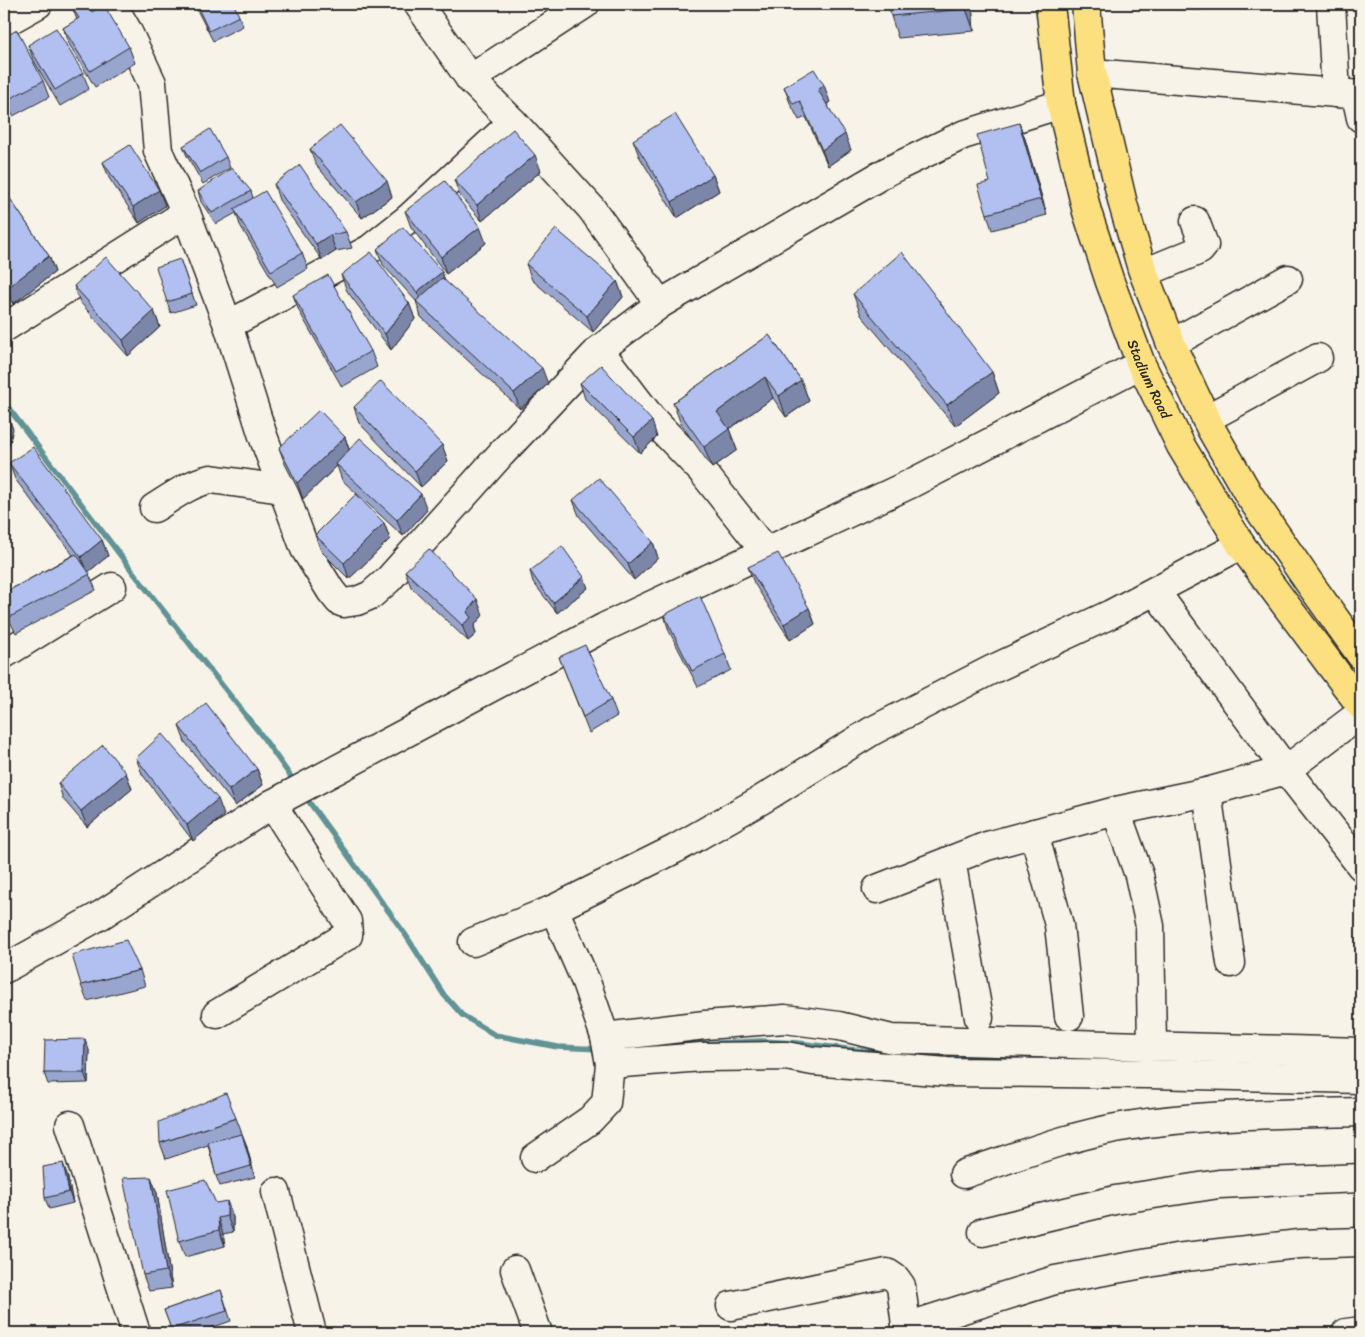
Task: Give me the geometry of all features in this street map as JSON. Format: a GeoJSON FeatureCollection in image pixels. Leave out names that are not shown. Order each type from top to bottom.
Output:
{"type":"FeatureCollection","features":[{"type":"Feature","properties":{"kind":"main road","name":"Stadium Road"},"geometry":{"type":"LineString","coordinates":[[1050,4],[1061,104],[1087,212],[1110,282],[1141,364],[1181,446],[1241,545],[1361,706]]}},
{"type":"Feature","properties":{"kind":"main road"},"geometry":{"type":"LineString","coordinates":[[1086,4],[1092,73],[1123,204],[1144,273],[1171,344],[1206,419],[1249,495],[1308,582],[1359,646]]}},
{"type":"Feature","properties":{"kind":"main road"},"geometry":{"type":"LineString","coordinates":[[1087,212],[1123,204]]}},
{"type":"Feature","properties":{"kind":"street"},"geometry":{"type":"LineString","coordinates":[[4,22],[38,4]]}},
{"type":"Feature","properties":{"kind":"street"},"geometry":{"type":"LineString","coordinates":[[112,4],[127,30],[152,83],[158,151],[186,213],[228,325],[263,436],[305,549],[339,601],[344,603],[357,602],[370,595],[389,579],[501,454],[599,350],[660,304],[888,171],[963,135],[1061,104]]}},
{"type":"Feature","properties":{"kind":"street"},"geometry":{"type":"LineString","coordinates":[[418,4],[470,79],[513,122],[591,208],[660,304]]}},
{"type":"Feature","properties":{"kind":"street"},"geometry":{"type":"LineString","coordinates":[[470,79],[585,4]]}},
{"type":"Feature","properties":{"kind":"street"},"geometry":{"type":"LineString","coordinates":[[1092,73],[1354,101],[1331,4]]}},
{"type":"Feature","properties":{"kind":"street"},"geometry":{"type":"LineString","coordinates":[[228,325],[370,250],[409,218],[513,122]]}},
{"type":"Feature","properties":{"kind":"street"},"geometry":{"type":"LineString","coordinates":[[4,328],[186,213]]}},
{"type":"Feature","properties":{"kind":"street"},"geometry":{"type":"LineString","coordinates":[[1144,273],[1200,250],[1204,245],[1195,221]]}},
{"type":"Feature","properties":{"kind":"street"},"geometry":{"type":"LineString","coordinates":[[1171,344],[1288,279]]}},
{"type":"Feature","properties":{"kind":"street"},"geometry":{"type":"LineString","coordinates":[[599,350],[651,418],[702,471],[766,552]]}},
{"type":"Feature","properties":{"kind":"street"},"geometry":{"type":"LineString","coordinates":[[1206,419],[1318,358]]}},
{"type":"Feature","properties":{"kind":"street"},"geometry":{"type":"LineString","coordinates":[[4,969],[101,915],[279,800],[605,627],[910,484],[1141,364]]}},
{"type":"Feature","properties":{"kind":"street"},"geometry":{"type":"LineString","coordinates":[[154,508],[200,481],[211,480],[282,489]]}},
{"type":"Feature","properties":{"kind":"street"},"geometry":{"type":"LineString","coordinates":[[473,942],[554,909],[675,849],[762,800],[872,731],[991,670],[1111,614],[1241,545]]}},
{"type":"Feature","properties":{"kind":"street"},"geometry":{"type":"LineString","coordinates":[[4,654],[112,587]]}},
{"type":"Feature","properties":{"kind":"street"},"geometry":{"type":"LineString","coordinates":[[1155,591],[1286,770],[1361,866]]}},
{"type":"Feature","properties":{"kind":"street"},"geometry":{"type":"LineString","coordinates":[[877,889],[987,846],[1116,811],[1207,792],[1286,770],[1361,713]]}},
{"type":"Feature","properties":{"kind":"street"},"geometry":{"type":"LineString","coordinates":[[1207,792],[1231,963]]}},
{"type":"Feature","properties":{"kind":"street"},"geometry":{"type":"LineString","coordinates":[[217,1014],[348,935],[347,921],[279,800]]}},
{"type":"Feature","properties":{"kind":"street"},"geometry":{"type":"LineString","coordinates":[[1116,811],[1139,874],[1150,926],[1152,1046]]}},
{"type":"Feature","properties":{"kind":"street"},"geometry":{"type":"LineString","coordinates":[[1034,833],[1059,926],[1069,1016]]}},
{"type":"Feature","properties":{"kind":"street"},"geometry":{"type":"LineString","coordinates":[[951,860],[978,1018]]}},
{"type":"Feature","properties":{"kind":"street"},"geometry":{"type":"LineString","coordinates":[[535,1158],[590,1120],[606,1103],[610,1064],[605,1037],[586,982],[554,909]]}},
{"type":"Feature","properties":{"kind":"street"},"geometry":{"type":"LineString","coordinates":[[605,1037],[705,1025],[784,1019],[838,1026],[892,1039],[1361,1052]]}},
{"type":"Feature","properties":{"kind":"street"},"geometry":{"type":"LineString","coordinates":[[610,1064],[702,1057],[786,1056],[813,1061],[947,1072],[1361,1079]]}},
{"type":"Feature","properties":{"kind":"street"},"geometry":{"type":"LineString","coordinates":[[964,1174],[1062,1140],[1126,1126],[1197,1117],[1361,1112]]}},
{"type":"Feature","properties":{"kind":"street"},"geometry":{"type":"LineString","coordinates":[[70,1125],[136,1333]]}},
{"type":"Feature","properties":{"kind":"street"},"geometry":{"type":"LineString","coordinates":[[983,1232],[1115,1200],[1219,1184],[1361,1178]]}},
{"type":"Feature","properties":{"kind":"street"},"geometry":{"type":"LineString","coordinates":[[276,1192],[312,1333]]}},
{"type":"Feature","properties":{"kind":"street"},"geometry":{"type":"LineString","coordinates":[[731,1306],[887,1273],[902,1286],[907,1330],[1055,1280],[1185,1257],[1299,1244],[1361,1242]]}},
{"type":"Feature","properties":{"kind":"street"},"geometry":{"type":"LineString","coordinates":[[515,1270],[538,1333]]}},
{"type":"Feature","properties":{"kind":"street"},"geometry":{"type":"LineString","coordinates":[[1346,1333],[1361,1331]]}},
{"type":"Feature","properties":{"kind":"building"},"geometry":{"type":"Polygon","coordinates":[[[82,4],[88,4],[92,12],[104,5],[129,47],[90,71],[63,28],[79,18],[73,9],[82,4]]]}},
{"type":"Feature","properties":{"kind":"building"},"geometry":{"type":"Polygon","coordinates":[[[196,4],[234,4],[239,16],[209,31],[196,4]]]}},
{"type":"Feature","properties":{"kind":"building"},"geometry":{"type":"Polygon","coordinates":[[[889,4],[966,4],[966,9],[891,16],[889,4]]]}},
{"type":"Feature","properties":{"kind":"building"},"geometry":{"type":"Polygon","coordinates":[[[56,28],[83,73],[55,90],[28,45],[56,28]]]}},
{"type":"Feature","properties":{"kind":"building"},"geometry":{"type":"Polygon","coordinates":[[[17,30],[43,81],[7,100],[4,94],[4,37],[17,30]]]}},
{"type":"Feature","properties":{"kind":"building"},"geometry":{"type":"Polygon","coordinates":[[[814,69],[824,85],[818,90],[845,134],[822,150],[800,101],[793,104],[784,87],[814,69]]]}},
{"type":"Feature","properties":{"kind":"building"},"geometry":{"type":"Polygon","coordinates":[[[675,114],[713,175],[672,202],[633,140],[675,114]]]}},
{"type":"Feature","properties":{"kind":"building"},"geometry":{"type":"Polygon","coordinates":[[[1019,123],[1041,199],[987,214],[978,185],[990,182],[977,135],[1019,123]]]}},
{"type":"Feature","properties":{"kind":"building"},"geometry":{"type":"Polygon","coordinates":[[[340,125],[387,181],[356,202],[310,149],[340,125]]]}},
{"type":"Feature","properties":{"kind":"building"},"geometry":{"type":"Polygon","coordinates":[[[210,129],[226,157],[200,173],[183,146],[210,129]]]}},
{"type":"Feature","properties":{"kind":"building"},"geometry":{"type":"Polygon","coordinates":[[[513,129],[535,155],[477,205],[454,180],[513,129]]]}},
{"type":"Feature","properties":{"kind":"building"},"geometry":{"type":"Polygon","coordinates":[[[130,145],[159,190],[133,207],[103,162],[130,145]]]}},
{"type":"Feature","properties":{"kind":"building"},"geometry":{"type":"Polygon","coordinates":[[[300,165],[346,232],[330,235],[316,244],[274,184],[300,165]]]}},
{"type":"Feature","properties":{"kind":"building"},"geometry":{"type":"Polygon","coordinates":[[[232,168],[251,191],[212,213],[198,191],[232,168]]]}},
{"type":"Feature","properties":{"kind":"building"},"geometry":{"type":"Polygon","coordinates":[[[445,181],[480,227],[441,257],[405,211],[445,181]]]}},
{"type":"Feature","properties":{"kind":"building"},"geometry":{"type":"Polygon","coordinates":[[[4,190],[49,256],[7,288],[4,282],[4,190]]]}},
{"type":"Feature","properties":{"kind":"building"},"geometry":{"type":"Polygon","coordinates":[[[265,191],[302,253],[271,271],[234,209],[265,191]]]}},
{"type":"Feature","properties":{"kind":"building"},"geometry":{"type":"Polygon","coordinates":[[[403,227],[442,272],[417,292],[377,249],[403,227]]]}},
{"type":"Feature","properties":{"kind":"building"},"geometry":{"type":"Polygon","coordinates":[[[556,229],[617,281],[587,316],[526,264],[556,229]]]}},
{"type":"Feature","properties":{"kind":"building"},"geometry":{"type":"Polygon","coordinates":[[[371,252],[409,303],[385,334],[341,275],[371,252]]]}},
{"type":"Feature","properties":{"kind":"building"},"geometry":{"type":"Polygon","coordinates":[[[902,252],[992,372],[947,405],[853,294],[902,252]]]}},
{"type":"Feature","properties":{"kind":"building"},"geometry":{"type":"Polygon","coordinates":[[[106,257],[154,311],[123,340],[74,286],[106,257]]]}},
{"type":"Feature","properties":{"kind":"building"},"geometry":{"type":"Polygon","coordinates":[[[180,259],[192,294],[167,302],[156,267],[180,259]]]}},
{"type":"Feature","properties":{"kind":"building"},"geometry":{"type":"Polygon","coordinates":[[[328,275],[371,351],[336,371],[293,295],[328,275]]]}},
{"type":"Feature","properties":{"kind":"building"},"geometry":{"type":"Polygon","coordinates":[[[442,278],[542,368],[514,393],[416,301],[442,278]]]}},
{"type":"Feature","properties":{"kind":"building"},"geometry":{"type":"Polygon","coordinates":[[[769,335],[801,380],[779,396],[765,377],[717,412],[729,429],[704,447],[673,403],[769,335]]]}},
{"type":"Feature","properties":{"kind":"building"},"geometry":{"type":"Polygon","coordinates":[[[601,365],[652,421],[634,437],[580,383],[601,365]]]}},
{"type":"Feature","properties":{"kind":"building"},"geometry":{"type":"Polygon","coordinates":[[[381,381],[442,445],[415,471],[354,407],[381,381]]]}},
{"type":"Feature","properties":{"kind":"building"},"geometry":{"type":"Polygon","coordinates":[[[319,410],[345,437],[297,483],[279,448],[319,410]]]}},
{"type":"Feature","properties":{"kind":"building"},"geometry":{"type":"Polygon","coordinates":[[[4,412],[7,413],[4,426],[4,412]]]}},
{"type":"Feature","properties":{"kind":"building"},"geometry":{"type":"Polygon","coordinates":[[[360,438],[421,494],[397,520],[336,464],[360,438]]]}},
{"type":"Feature","properties":{"kind":"building"},"geometry":{"type":"Polygon","coordinates":[[[33,447],[102,540],[81,557],[9,463],[33,447]]]}},
{"type":"Feature","properties":{"kind":"building"},"geometry":{"type":"Polygon","coordinates":[[[599,478],[653,542],[628,564],[573,500],[599,478]]]}},
{"type":"Feature","properties":{"kind":"building"},"geometry":{"type":"Polygon","coordinates":[[[356,494],[384,523],[344,563],[315,535],[356,494]]]}},
{"type":"Feature","properties":{"kind":"building"},"geometry":{"type":"Polygon","coordinates":[[[562,546],[584,577],[553,603],[530,571],[562,546]]]}},
{"type":"Feature","properties":{"kind":"building"},"geometry":{"type":"Polygon","coordinates":[[[429,549],[477,599],[467,612],[471,618],[462,625],[405,571],[429,549]]]}},
{"type":"Feature","properties":{"kind":"building"},"geometry":{"type":"Polygon","coordinates":[[[778,553],[809,608],[784,624],[748,567],[778,553]]]}},
{"type":"Feature","properties":{"kind":"building"},"geometry":{"type":"Polygon","coordinates":[[[76,554],[90,574],[10,617],[4,606],[4,593],[76,554]]]}},
{"type":"Feature","properties":{"kind":"building"},"geometry":{"type":"Polygon","coordinates":[[[700,596],[725,654],[692,671],[664,615],[700,596]]]}},
{"type":"Feature","properties":{"kind":"building"},"geometry":{"type":"Polygon","coordinates":[[[585,645],[611,700],[583,717],[559,657],[585,645]]]}},
{"type":"Feature","properties":{"kind":"building"},"geometry":{"type":"Polygon","coordinates":[[[206,703],[257,769],[229,790],[179,726],[206,703]]]}},
{"type":"Feature","properties":{"kind":"building"},"geometry":{"type":"Polygon","coordinates":[[[162,734],[218,799],[187,825],[136,758],[162,734]]]}},
{"type":"Feature","properties":{"kind":"building"},"geometry":{"type":"Polygon","coordinates":[[[103,745],[126,773],[81,811],[58,783],[103,745]]]}},
{"type":"Feature","properties":{"kind":"building"},"geometry":{"type":"Polygon","coordinates":[[[126,940],[140,970],[81,985],[72,955],[126,940]]]}},
{"type":"Feature","properties":{"kind":"building"},"geometry":{"type":"Polygon","coordinates":[[[85,1039],[84,1073],[44,1073],[45,1040],[85,1039]]]}},
{"type":"Feature","properties":{"kind":"building"},"geometry":{"type":"Polygon","coordinates":[[[226,1093],[236,1118],[160,1143],[159,1122],[226,1093]]]}},
{"type":"Feature","properties":{"kind":"building"},"geometry":{"type":"Polygon","coordinates":[[[242,1134],[251,1166],[216,1176],[208,1142],[242,1134]]]}},
{"type":"Feature","properties":{"kind":"building"},"geometry":{"type":"Polygon","coordinates":[[[63,1163],[69,1192],[45,1198],[43,1167],[63,1163]]]}},
{"type":"Feature","properties":{"kind":"building"},"geometry":{"type":"Polygon","coordinates":[[[151,1177],[166,1271],[143,1275],[123,1178],[151,1177]]]}},
{"type":"Feature","properties":{"kind":"building"},"geometry":{"type":"Polygon","coordinates":[[[205,1180],[216,1203],[227,1201],[227,1216],[218,1218],[219,1230],[179,1241],[167,1190],[205,1180]]]}},
{"type":"Feature","properties":{"kind":"building"},"geometry":{"type":"Polygon","coordinates":[[[221,1290],[227,1311],[171,1329],[164,1310],[221,1290]]]}},
{"type":"Feature","properties":{"kind":"building"},"geometry":{"type":"Polygon","coordinates":[[[54,1327],[57,1333],[39,1333],[54,1327]]]}},
{"type":"Feature","properties":{"kind":"waterway"},"geometry":{"type":"LineString","coordinates":[[4,402],[133,572],[262,736],[296,784]]}},
{"type":"Feature","properties":{"kind":"waterway"},"geometry":{"type":"LineString","coordinates":[[304,795],[405,934],[444,995],[462,1015],[495,1035],[558,1047],[600,1049]]}},
{"type":"Feature","properties":{"kind":"waterway"},"geometry":{"type":"LineString","coordinates":[[637,1047],[760,1041],[798,1043],[871,1052],[1137,1060]]}}]}
